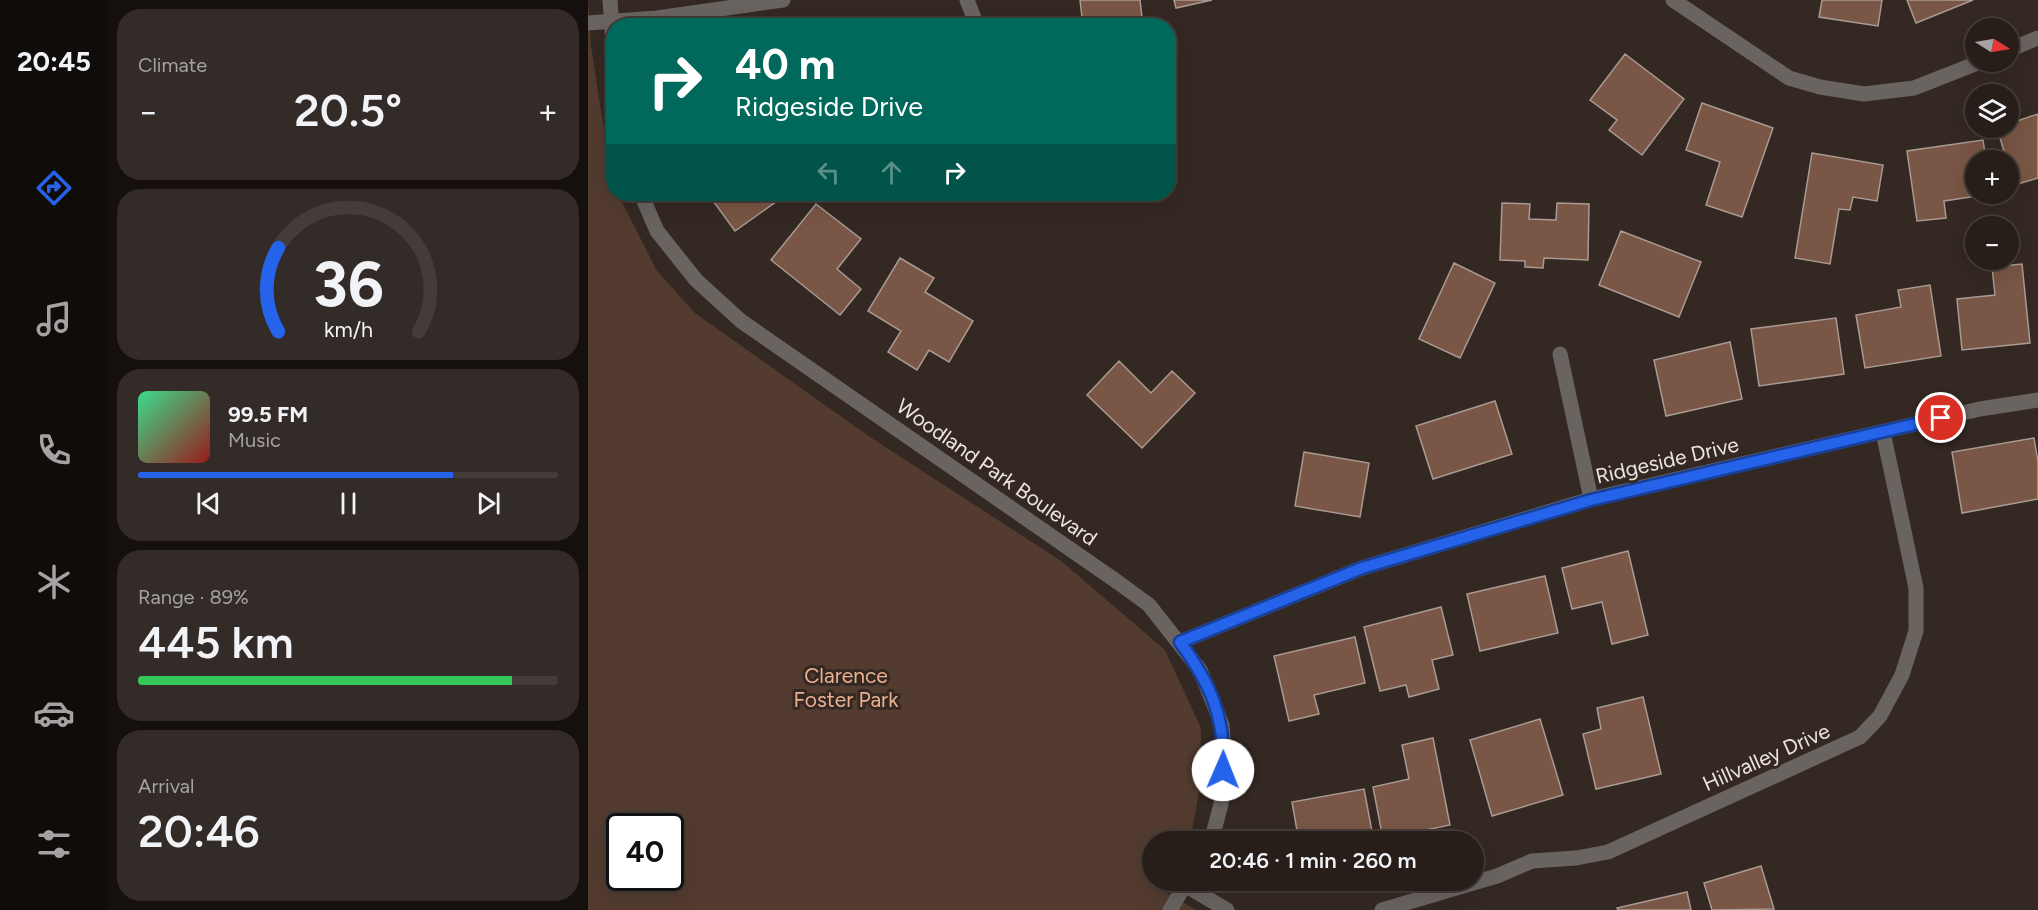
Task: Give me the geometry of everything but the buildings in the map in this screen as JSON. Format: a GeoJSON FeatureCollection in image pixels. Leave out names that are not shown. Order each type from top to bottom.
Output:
{"type":"FeatureCollection","features":[{"type":"Feature","properties":{"kind":"street"},"geometry":{"type":"LineString","coordinates":[[610,0],[611,18]]}},
{"type":"Feature","properties":{"kind":"street"},"geometry":{"type":"LineString","coordinates":[[657,18],[783,0]]}},
{"type":"Feature","properties":{"kind":"street"},"geometry":{"type":"LineString","coordinates":[[967,0],[974,18]]}},
{"type":"Feature","properties":{"kind":"street"},"geometry":{"type":"LineString","coordinates":[[1673,0],[1790,78],[1820,87],[1864,94],[1914,88],[1965,68]]}},
{"type":"Feature","properties":{"kind":"street"},"geometry":{"type":"LineString","coordinates":[[588,24],[606,22]]}},
{"type":"Feature","properties":{"kind":"street"},"geometry":{"type":"LineString","coordinates":[[2019,46],[2038,38]]}},
{"type":"Feature","properties":{"kind":"street","name":"Woodland Park Boulevard"},"geometry":{"type":"LineString","coordinates":[[644,201],[657,231],[696,280],[741,321],[1149,605],[1200,670],[1222,724],[1224,749],[1221,804],[1214,831]]}},
{"type":"Feature","properties":{"kind":"street"},"geometry":{"type":"LineString","coordinates":[[1560,354],[1591,500]]}},
{"type":"Feature","properties":{"kind":"street","name":"Ridgeside Drive"},"geometry":{"type":"LineString","coordinates":[[1180,642],[1362,568],[1591,500],[1980,409],[2038,400]]}},
{"type":"Feature","properties":{"kind":"street","name":"Hillvalley Drive"},"geometry":{"type":"LineString","coordinates":[[1382,910],[1497,876],[1532,861],[1576,858],[1608,852],[1860,737],[1880,716],[1902,675],[1916,631],[1916,588],[1883,432]]}},
{"type":"Feature","properties":{"kind":"street"},"geometry":{"type":"LineString","coordinates":[[1170,910],[1181,891]]}},
{"type":"Feature","properties":{"kind":"street"},"geometry":{"type":"LineString","coordinates":[[1198,891],[1227,910]]}},
{"type":"Feature","properties":{"kind":"green space","name":"Clarence Foster Park"},"geometry":{"type":"Polygon","coordinates":[[[588,0],[591,46],[606,143],[606,201],[622,201],[657,271],[695,313],[870,437],[1061,561],[1165,650],[1201,728],[1200,788],[1192,831],[1142,831],[1142,891],[1164,891],[1196,910],[588,910],[588,0]]]}},
{"type":"Feature","properties":{"kind":"route"},"geometry":{"type":"LineString","coordinates":[[1223,770],[1222,724],[1200,670],[1180,642],[1362,568],[1591,500],[1941,418]]}}]}
